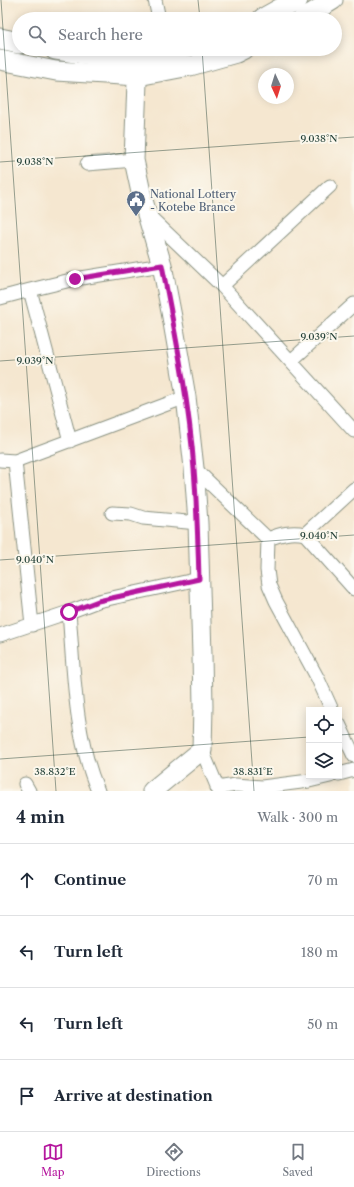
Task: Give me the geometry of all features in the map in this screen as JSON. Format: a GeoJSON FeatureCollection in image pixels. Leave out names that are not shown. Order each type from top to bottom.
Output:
{"type":"FeatureCollection","features":[{"type":"Feature","properties":{"kind":"main road"},"geometry":{"type":"LineString","coordinates":[[272,10],[297,0]]}},
{"type":"Feature","properties":{"kind":"main road"},"geometry":{"type":"LineString","coordinates":[[0,39],[12,42]]}},
{"type":"Feature","properties":{"kind":"main road"},"geometry":{"type":"LineString","coordinates":[[94,56],[138,66],[159,56]]}},
{"type":"Feature","properties":{"kind":"street"},"geometry":{"type":"LineString","coordinates":[[155,0],[158,12]]}},
{"type":"Feature","properties":{"kind":"street"},"geometry":{"type":"LineString","coordinates":[[313,12],[333,0]]}},
{"type":"Feature","properties":{"kind":"street"},"geometry":{"type":"LineString","coordinates":[[0,60],[56,71],[138,66],[190,66],[225,56]]}},
{"type":"Feature","properties":{"kind":"street"},"geometry":{"type":"LineString","coordinates":[[138,66],[134,123],[134,160],[146,213],[162,265],[186,397],[194,468],[198,523],[203,706],[202,750],[218,789],[236,785],[262,787],[317,779]]}},
{"type":"Feature","properties":{"kind":"street"},"geometry":{"type":"LineString","coordinates":[[87,164],[134,160]]}},
{"type":"Feature","properties":{"kind":"street"},"geometry":{"type":"LineString","coordinates":[[222,286],[330,186]]}},
{"type":"Feature","properties":{"kind":"street"},"geometry":{"type":"LineString","coordinates":[[146,213],[222,286],[354,431]]}},
{"type":"Feature","properties":{"kind":"street"},"geometry":{"type":"LineString","coordinates":[[0,298],[75,279],[162,265]]}},
{"type":"Feature","properties":{"kind":"street"},"geometry":{"type":"LineString","coordinates":[[30,290],[70,441]]}},
{"type":"Feature","properties":{"kind":"street"},"geometry":{"type":"LineString","coordinates":[[291,361],[354,304]]}},
{"type":"Feature","properties":{"kind":"street"},"geometry":{"type":"LineString","coordinates":[[0,460],[15,461],[186,397]]}},
{"type":"Feature","properties":{"kind":"street"},"geometry":{"type":"LineString","coordinates":[[15,461],[32,624]]}},
{"type":"Feature","properties":{"kind":"street"},"geometry":{"type":"LineString","coordinates":[[194,468],[268,539],[267,570],[269,585],[318,679],[331,707]]}},
{"type":"Feature","properties":{"kind":"street"},"geometry":{"type":"LineString","coordinates":[[305,534],[354,489]]}},
{"type":"Feature","properties":{"kind":"street"},"geometry":{"type":"LineString","coordinates":[[112,513],[131,514],[143,518],[198,523]]}},
{"type":"Feature","properties":{"kind":"street"},"geometry":{"type":"LineString","coordinates":[[268,539],[286,533],[297,532],[305,534],[354,589]]}},
{"type":"Feature","properties":{"kind":"street"},"geometry":{"type":"LineString","coordinates":[[0,635],[98,601],[199,579]]}},
{"type":"Feature","properties":{"kind":"street"},"geometry":{"type":"LineString","coordinates":[[69,612],[80,728],[92,777],[98,791]]}},
{"type":"Feature","properties":{"kind":"street"},"geometry":{"type":"LineString","coordinates":[[342,730],[354,756]]}},
{"type":"Feature","properties":{"kind":"street"},"geometry":{"type":"LineString","coordinates":[[152,791],[202,750]]}},
{"type":"Feature","properties":{"kind":"street"},"geometry":{"type":"LineString","coordinates":[[342,773],[354,770]]}},
{"type":"Feature","properties":{"kind":"place","name":"National Lottery - Kotebe Brance"},"geometry":{"type":"Point","coordinates":[136,217]}},
{"type":"Feature","properties":{"kind":"route"},"geometry":{"type":"LineString","coordinates":[[69,612],[98,601],[199,579],[198,523],[194,468],[186,397],[162,265],[75,279]]}}]}
